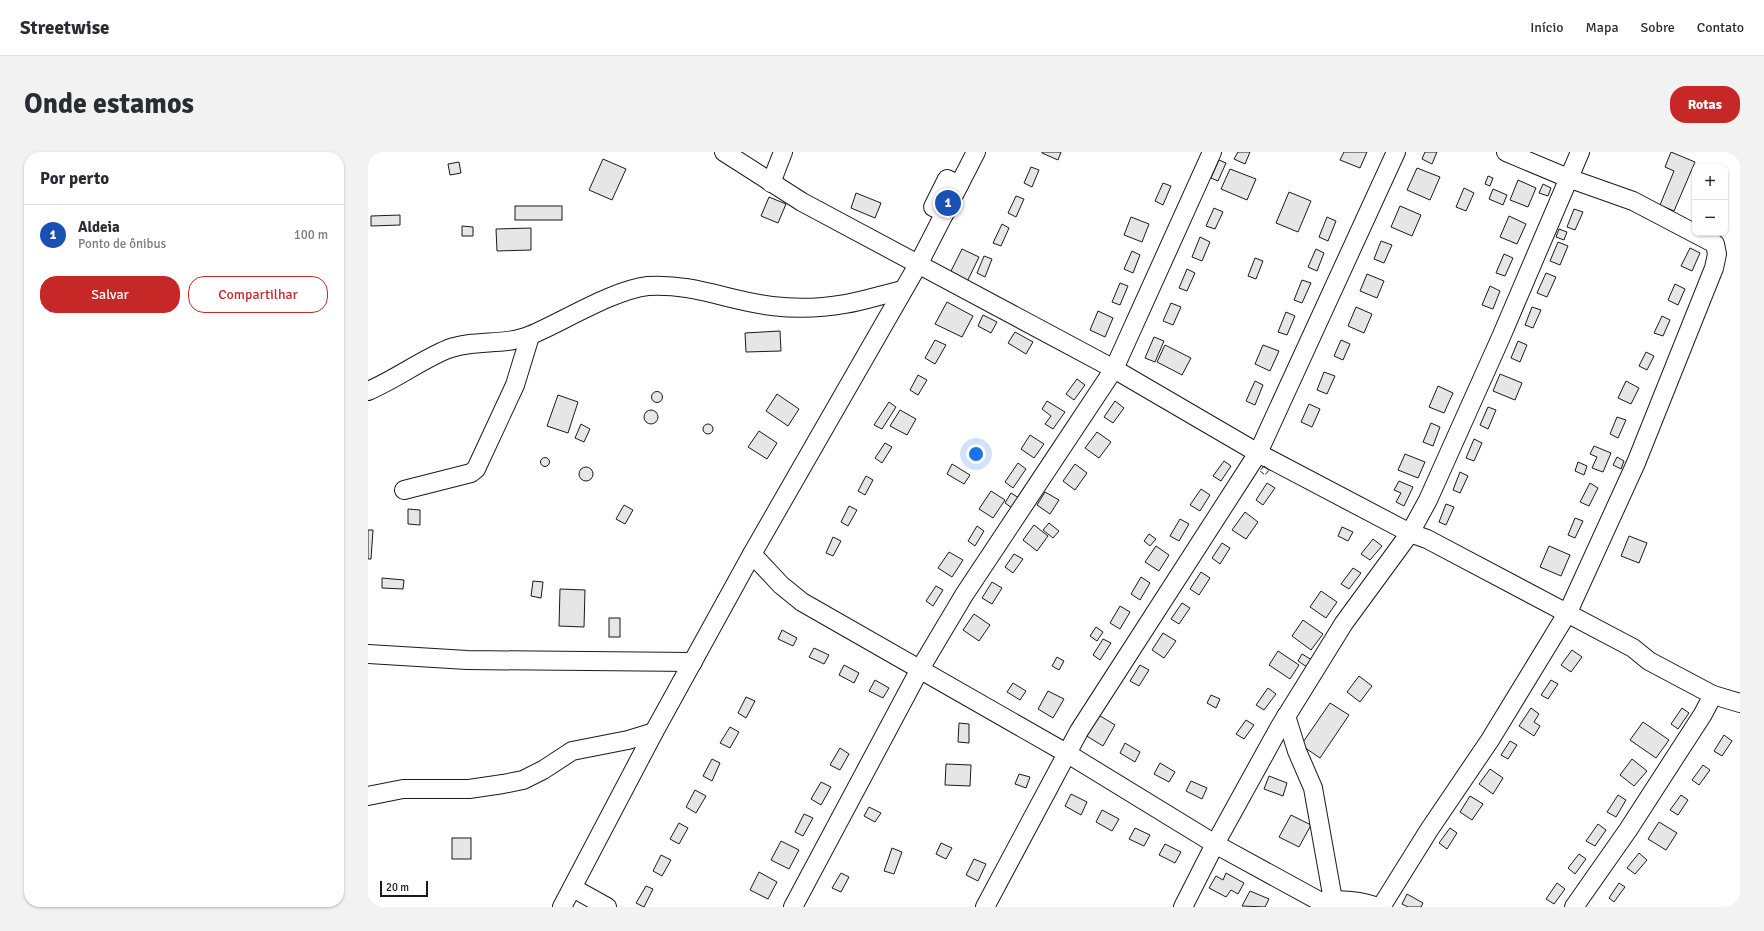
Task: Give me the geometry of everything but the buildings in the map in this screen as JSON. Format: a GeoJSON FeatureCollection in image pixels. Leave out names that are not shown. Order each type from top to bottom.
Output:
{"type":"FeatureCollection","features":[{"type":"Feature","properties":{"kind":"street"},"geometry":{"type":"LineString","coordinates":[[724,152],[802,202],[919,263],[1114,369],[1258,453],[1410,533],[1427,539],[1568,612],[1633,648],[1649,661],[1675,676],[1713,695],[1740,703]]}},
{"type":"Feature","properties":{"kind":"street"},"geometry":{"type":"LineString","coordinates":[[771,183],[783,152]]}},
{"type":"Feature","properties":{"kind":"street"},"geometry":{"type":"LineString","coordinates":[[562,907],[654,732],[752,554],[919,263],[976,152]]}},
{"type":"Feature","properties":{"kind":"street"},"geometry":{"type":"LineString","coordinates":[[793,907],[920,669],[964,595],[1114,369],[1212,152]]}},
{"type":"Feature","properties":{"kind":"street"},"geometry":{"type":"LineString","coordinates":[[985,907],[1068,754],[1079,730],[1258,453],[1396,152]]}},
{"type":"Feature","properties":{"kind":"street"},"geometry":{"type":"LineString","coordinates":[[752,554],[781,585],[802,602],[1068,754],[1215,844],[1328,903],[1341,899],[1364,902],[1379,907],[1490,740],[1568,612],[1636,463],[1714,268],[1717,254],[1715,244],[1633,201],[1568,178],[1506,152]]}},
{"type":"Feature","properties":{"kind":"street"},"geometry":{"type":"LineString","coordinates":[[1183,907],[1215,844],[1286,716],[1344,623],[1410,533],[1428,500],[1501,337],[1580,152]]}},
{"type":"Feature","properties":{"kind":"street"},"geometry":{"type":"LineString","coordinates":[[368,391],[448,350],[464,345],[512,340],[530,336],[618,295],[646,287],[680,286],[773,306],[820,307],[846,304],[903,290]]}},
{"type":"Feature","properties":{"kind":"street"},"geometry":{"type":"LineString","coordinates":[[404,490],[471,473],[476,469],[515,385],[530,336]]}},
{"type":"Feature","properties":{"kind":"street"},"geometry":{"type":"LineString","coordinates":[[368,654],[467,660],[693,662]]}},
{"type":"Feature","properties":{"kind":"street"},"geometry":{"type":"LineString","coordinates":[[1574,907],[1632,824],[1703,714],[1713,695]]}},
{"type":"Feature","properties":{"kind":"street"},"geometry":{"type":"LineString","coordinates":[[1286,716],[1297,751],[1313,788],[1328,903]]}},
{"type":"Feature","properties":{"kind":"street"},"geometry":{"type":"LineString","coordinates":[[368,796],[403,789],[469,789],[523,780],[543,770],[572,751],[628,740],[654,732]]}},
{"type":"Feature","properties":{"kind":"street"},"geometry":{"type":"LineString","coordinates":[[573,888],[607,907]]}},
{"type":"Feature","properties":{"kind":"fence"},"geometry":{"type":"LineString","coordinates":[[1264,466],[1269,470],[1265,475],[1260,471],[1264,466]]}},
{"type":"Feature","properties":{"kind":"place","name":"Aldeia"},"geometry":{"type":"Point","coordinates":[948,203]}}]}
